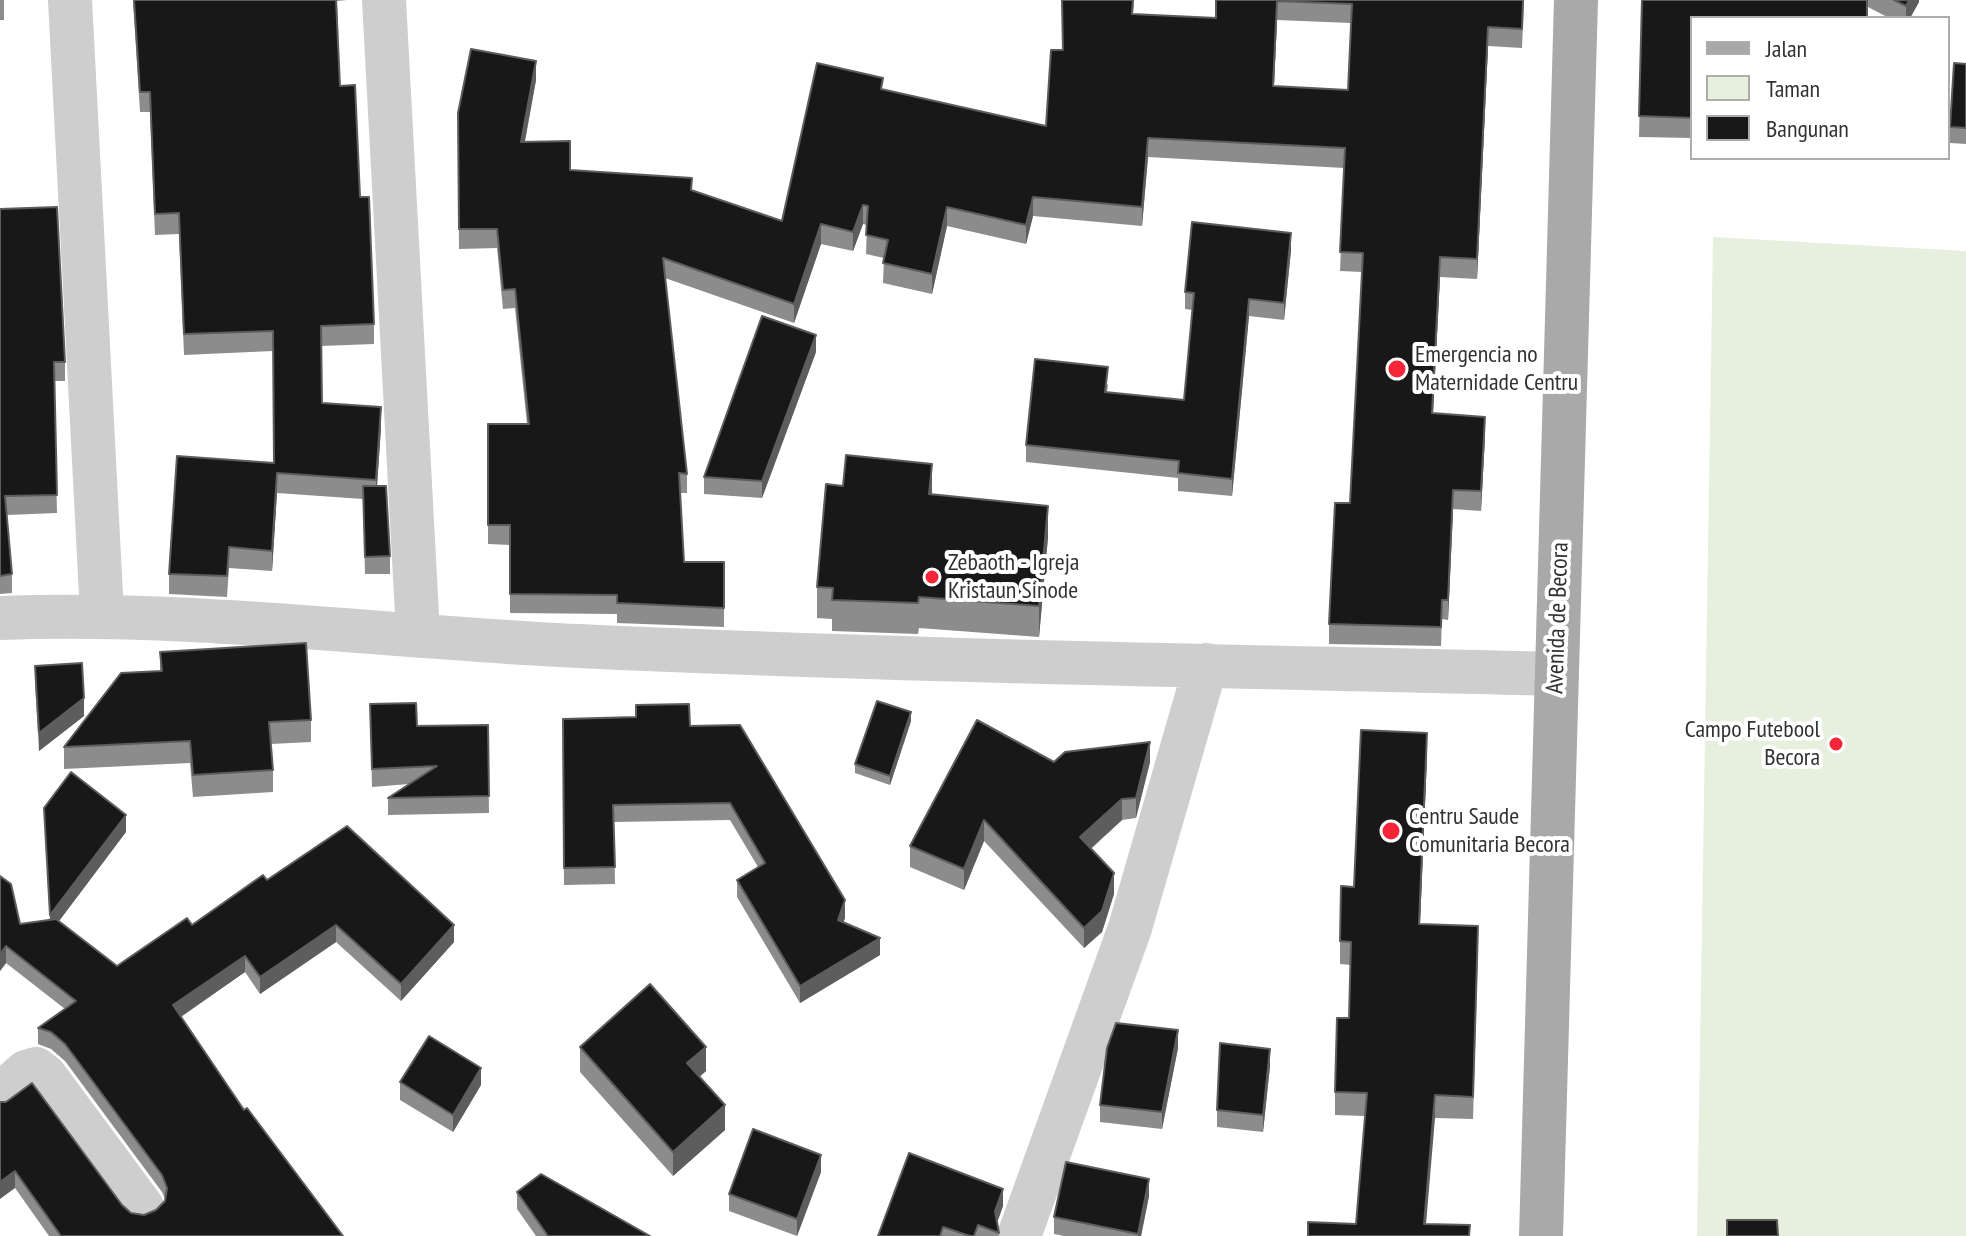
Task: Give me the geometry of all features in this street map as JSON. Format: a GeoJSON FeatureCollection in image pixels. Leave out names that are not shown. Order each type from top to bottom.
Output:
{"type":"FeatureCollection","features":[{"type":"Feature","properties":{"kind":"main road","name":"Avenida de Becora"},"geometry":{"type":"LineString","coordinates":[[1541,1236],[1576,0]]}},
{"type":"Feature","properties":{"kind":"street"},"geometry":{"type":"LineString","coordinates":[[70,0],[102,614]]}},
{"type":"Feature","properties":{"kind":"street"},"geometry":{"type":"LineString","coordinates":[[384,0],[418,633]]}},
{"type":"Feature","properties":{"kind":"street"},"geometry":{"type":"LineString","coordinates":[[0,618],[102,614],[418,633],[517,643],[719,652],[1557,674]]}},
{"type":"Feature","properties":{"kind":"street"},"geometry":{"type":"LineString","coordinates":[[1019,1236],[1130,928],[1206,665]]}},
{"type":"Feature","properties":{"kind":"street"},"geometry":{"type":"LineString","coordinates":[[0,1095],[26,1072],[36,1069],[45,1076],[142,1207]]}},
{"type":"Feature","properties":{"kind":"green space","name":"Campo Futebool Becora"},"geometry":{"type":"Polygon","coordinates":[[[1713,237],[1966,251],[1966,1236],[1697,1236],[1713,237]]]}},
{"type":"Feature","properties":{"kind":"building"},"geometry":{"type":"Polygon","coordinates":[[[134,0],[336,0],[340,86],[355,85],[360,197],[369,197],[374,324],[321,326],[322,403],[381,407],[376,480],[277,473],[272,551],[229,547],[227,576],[169,574],[177,456],[274,463],[273,331],[184,334],[179,213],[155,214],[150,92],[140,92],[134,0]]]}},
{"type":"Feature","properties":{"kind":"building"},"geometry":{"type":"Polygon","coordinates":[[[1062,0],[1133,0],[1132,14],[1216,18],[1216,0],[1523,0],[1522,29],[1488,27],[1477,259],[1440,257],[1432,413],[1485,417],[1481,491],[1453,490],[1448,600],[1442,600],[1441,627],[1329,624],[1335,503],[1350,503],[1363,253],[1340,252],[1345,148],[1148,138],[1142,207],[1033,197],[1026,225],[947,207],[932,274],[883,263],[888,240],[866,235],[868,206],[863,205],[853,232],[821,224],[794,304],[663,258],[687,474],[679,473],[684,562],[724,562],[724,608],[617,603],[617,595],[510,594],[510,525],[488,525],[488,424],[529,424],[515,289],[503,290],[497,229],[459,229],[458,113],[471,49],[536,61],[521,142],[570,141],[570,170],[692,178],[691,190],[782,221],[817,63],[883,78],[881,89],[1046,126],[1051,50],[1063,50],[1062,0]],[[1277,1],[1273,86],[1348,90],[1352,4],[1277,1]]]}},
{"type":"Feature","properties":{"kind":"building"},"geometry":{"type":"Polygon","coordinates":[[[1642,0],[1867,0],[1867,16],[1690,16],[1690,118],[1639,116],[1642,0]]]}},
{"type":"Feature","properties":{"kind":"building"},"geometry":{"type":"Polygon","coordinates":[[[1894,0],[1909,0],[1906,6],[1894,0]]]}},
{"type":"Feature","properties":{"kind":"building"},"geometry":{"type":"Polygon","coordinates":[[[1954,63],[1966,64],[1966,128],[1950,127],[1954,63]]]}},
{"type":"Feature","properties":{"kind":"building"},"geometry":{"type":"Polygon","coordinates":[[[57,207],[65,362],[54,362],[57,495],[5,496],[12,574],[0,576],[0,209],[57,207]]]}},
{"type":"Feature","properties":{"kind":"building"},"geometry":{"type":"Polygon","coordinates":[[[1192,222],[1291,233],[1284,303],[1249,299],[1232,479],[1178,473],[1179,461],[1026,445],[1035,359],[1108,367],[1105,392],[1184,400],[1194,293],[1185,292],[1192,222]]]}},
{"type":"Feature","properties":{"kind":"building"},"geometry":{"type":"Polygon","coordinates":[[[762,316],[816,335],[762,481],[704,477],[762,316]]]}},
{"type":"Feature","properties":{"kind":"building","name":"Zebaoth - Igreja Kristaun Sinode"},"geometry":{"type":"Polygon","coordinates":[[[846,455],[932,464],[929,494],[1048,506],[1039,606],[919,597],[918,603],[832,600],[833,588],[817,587],[826,484],[843,486],[846,455]]]}},
{"type":"Feature","properties":{"kind":"building"},"geometry":{"type":"Polygon","coordinates":[[[363,486],[386,486],[390,556],[365,557],[363,486]]]}},
{"type":"Feature","properties":{"kind":"building"},"geometry":{"type":"Polygon","coordinates":[[[306,643],[311,720],[269,722],[273,770],[193,775],[190,741],[64,747],[121,673],[162,671],[160,652],[306,643]]]}},
{"type":"Feature","properties":{"kind":"building"},"geometry":{"type":"Polygon","coordinates":[[[82,663],[84,698],[39,733],[35,666],[82,663]]]}},
{"type":"Feature","properties":{"kind":"building"},"geometry":{"type":"Polygon","coordinates":[[[877,701],[911,712],[890,776],[855,764],[877,701]]]}},
{"type":"Feature","properties":{"kind":"building"},"geometry":{"type":"Polygon","coordinates":[[[416,703],[417,726],[488,725],[489,796],[388,798],[437,766],[372,769],[370,704],[416,703]]]}},
{"type":"Feature","properties":{"kind":"building"},"geometry":{"type":"Polygon","coordinates":[[[689,704],[690,726],[740,725],[845,900],[838,920],[880,938],[800,986],[737,880],[765,863],[730,803],[613,805],[615,867],[564,868],[563,719],[636,717],[636,705],[689,704]]]}},
{"type":"Feature","properties":{"kind":"building"},"geometry":{"type":"Polygon","coordinates":[[[977,720],[1054,762],[1065,752],[1150,742],[1136,798],[1122,799],[1080,837],[1114,873],[1102,911],[1084,928],[984,820],[964,869],[910,846],[977,720]]]}},
{"type":"Feature","properties":{"kind":"building"},"geometry":{"type":"Polygon","coordinates":[[[1361,730],[1427,733],[1419,924],[1478,926],[1473,1097],[1435,1095],[1424,1224],[1470,1225],[1469,1236],[1308,1236],[1308,1222],[1356,1224],[1367,1093],[1335,1092],[1337,1018],[1349,1018],[1351,942],[1340,941],[1341,886],[1354,887],[1361,730]]]}},
{"type":"Feature","properties":{"kind":"building"},"geometry":{"type":"Polygon","coordinates":[[[71,772],[126,815],[50,915],[44,808],[71,772]]]}},
{"type":"Feature","properties":{"kind":"building"},"geometry":{"type":"Polygon","coordinates":[[[347,826],[454,925],[401,984],[336,925],[260,977],[245,956],[173,1005],[244,1110],[247,1108],[343,1236],[61,1236],[15,1171],[0,1182],[0,1102],[6,1102],[32,1083],[131,1213],[144,1215],[156,1210],[165,1201],[167,1188],[162,1175],[65,1044],[51,1032],[38,1028],[76,1001],[6,946],[0,954],[0,876],[11,884],[20,924],[56,919],[117,966],[187,918],[192,925],[263,875],[267,880],[347,826]]]}},
{"type":"Feature","properties":{"kind":"building"},"geometry":{"type":"Polygon","coordinates":[[[650,984],[706,1047],[687,1063],[725,1105],[673,1152],[580,1047],[650,984]]]}},
{"type":"Feature","properties":{"kind":"building"},"geometry":{"type":"Polygon","coordinates":[[[1116,1023],[1178,1030],[1162,1112],[1100,1105],[1107,1048],[1116,1023]]]}},
{"type":"Feature","properties":{"kind":"building"},"geometry":{"type":"Polygon","coordinates":[[[429,1036],[481,1068],[453,1115],[400,1082],[429,1036]]]}},
{"type":"Feature","properties":{"kind":"building"},"geometry":{"type":"Polygon","coordinates":[[[1220,1043],[1270,1049],[1263,1115],[1217,1110],[1220,1043]]]}},
{"type":"Feature","properties":{"kind":"building"},"geometry":{"type":"Polygon","coordinates":[[[753,1129],[821,1155],[797,1219],[729,1194],[753,1129]]]}},
{"type":"Feature","properties":{"kind":"building"},"geometry":{"type":"Polygon","coordinates":[[[909,1153],[1003,1189],[995,1211],[999,1233],[978,1225],[974,1236],[943,1227],[940,1236],[878,1236],[909,1153]]]}},
{"type":"Feature","properties":{"kind":"building"},"geometry":{"type":"Polygon","coordinates":[[[1066,1162],[1149,1179],[1138,1234],[1054,1217],[1066,1162]]]}},
{"type":"Feature","properties":{"kind":"building"},"geometry":{"type":"Polygon","coordinates":[[[541,1174],[650,1236],[548,1236],[517,1192],[541,1174]]]}},
{"type":"Feature","properties":{"kind":"building"},"geometry":{"type":"Polygon","coordinates":[[[1727,1220],[1777,1220],[1778,1236],[1727,1236],[1727,1220]]]}},
{"type":"Feature","properties":{"kind":"place","name":"Emergencia no Maternidade Centru"},"geometry":{"type":"Point","coordinates":[1397,369]}},
{"type":"Feature","properties":{"kind":"place","name":"Zebaoth - Igreja Kristaun Sinode"},"geometry":{"type":"Point","coordinates":[932,577]}},
{"type":"Feature","properties":{"kind":"place","name":"Campo Futebool Becora"},"geometry":{"type":"Point","coordinates":[1836,744]}},
{"type":"Feature","properties":{"kind":"place","name":"Centru Saude Comunitaria Becora"},"geometry":{"type":"Point","coordinates":[1391,831]}}]}
